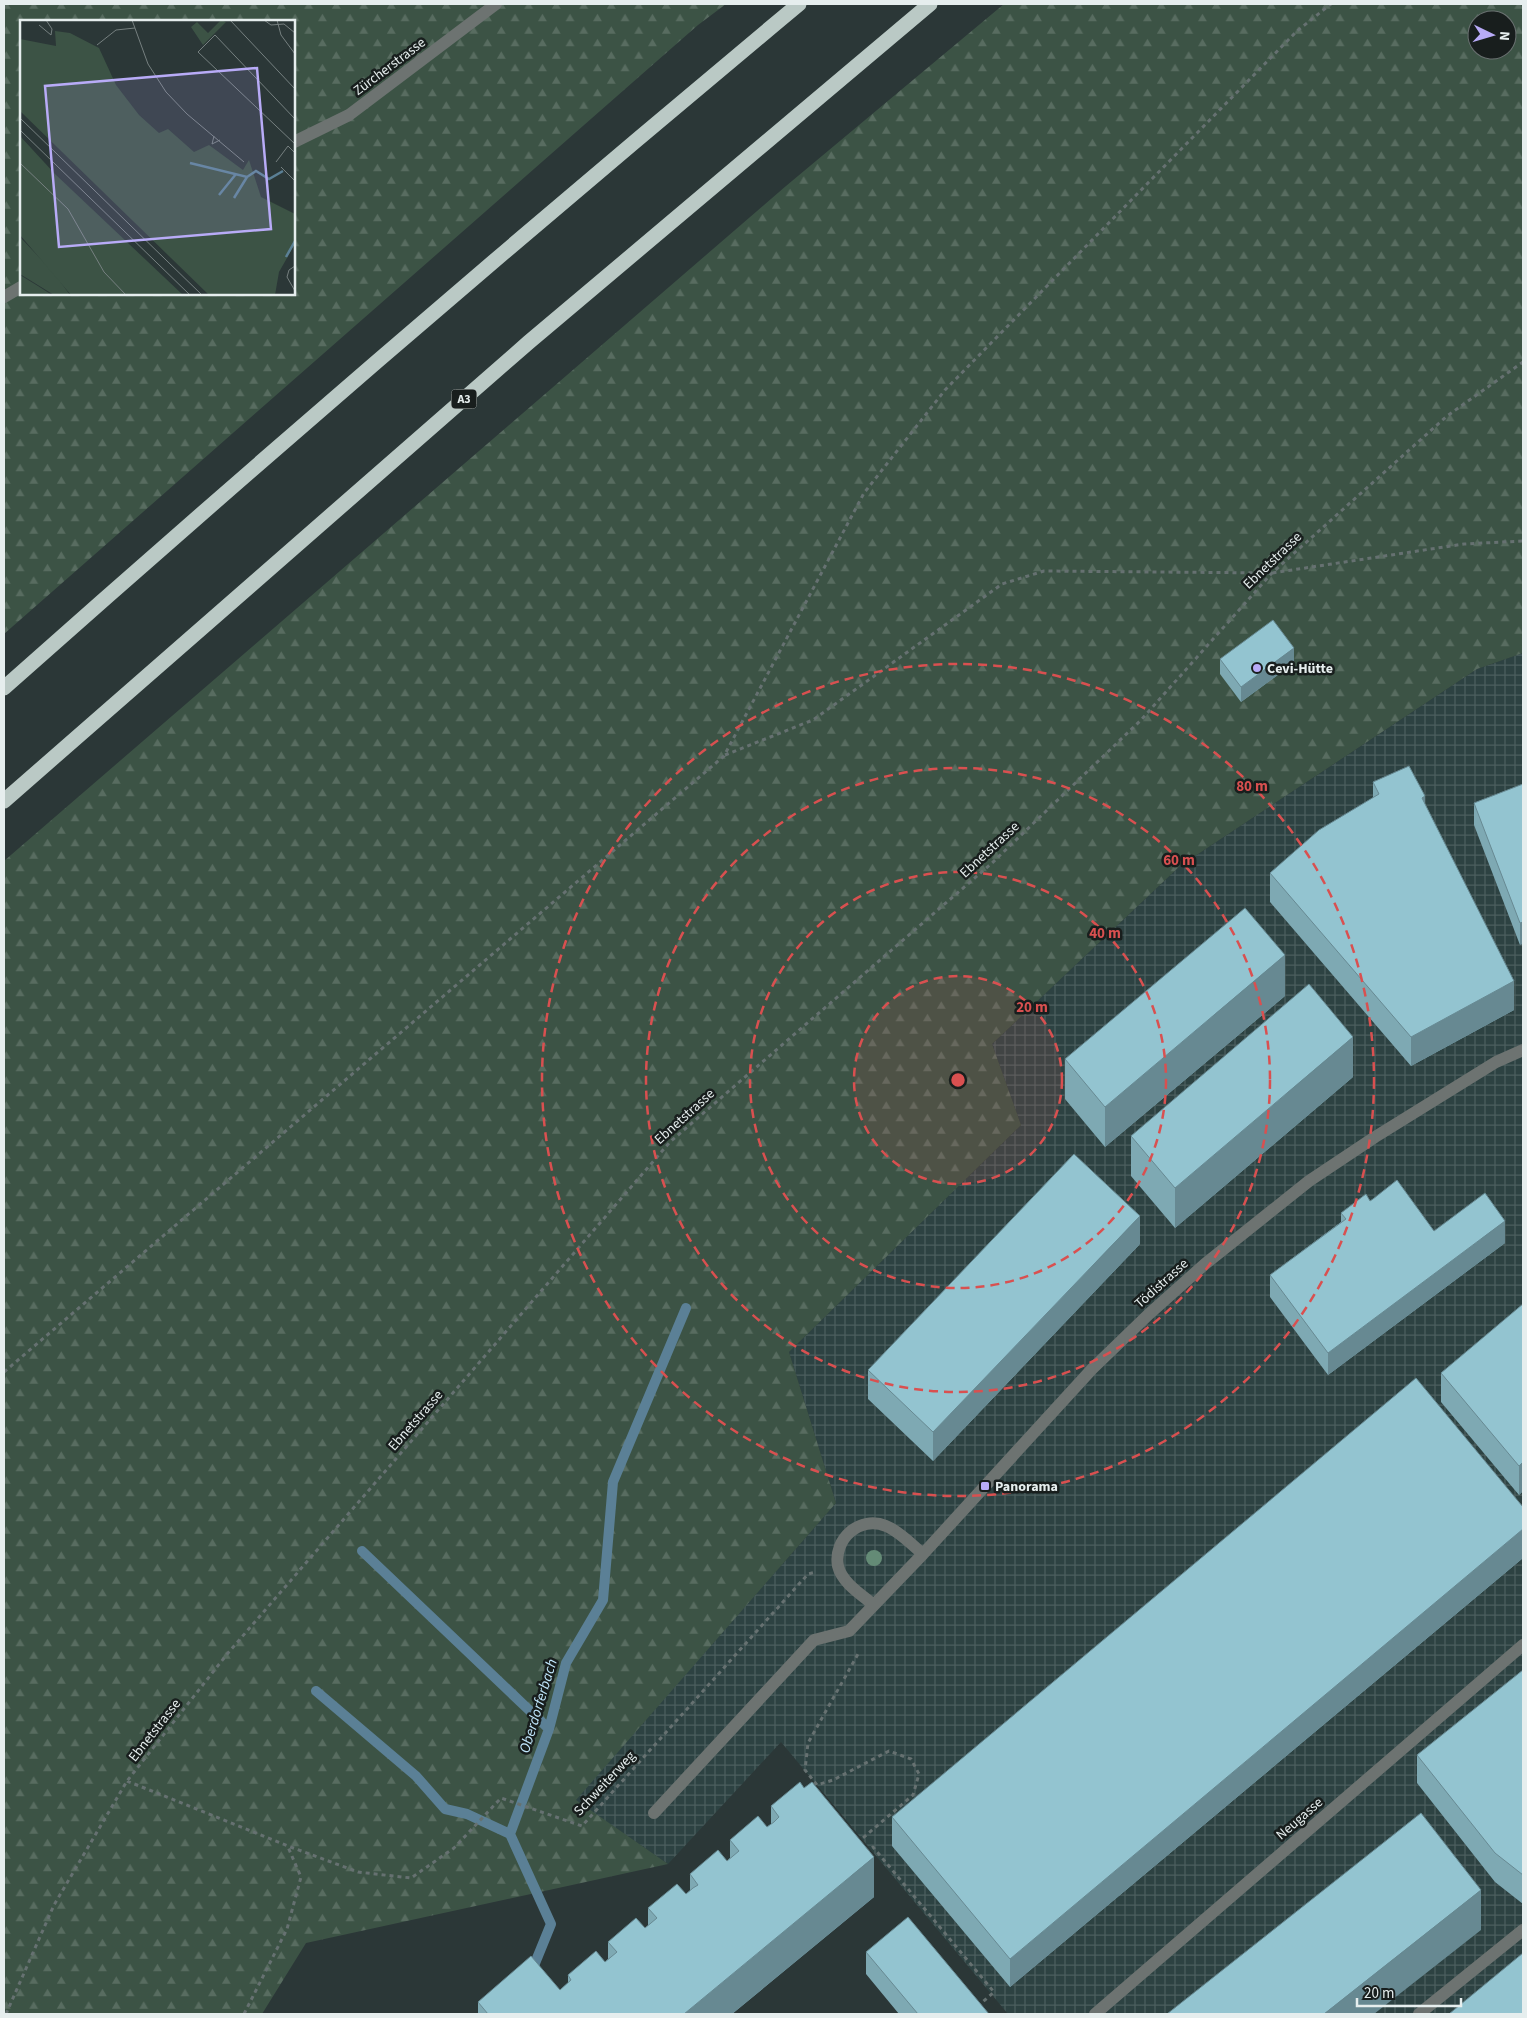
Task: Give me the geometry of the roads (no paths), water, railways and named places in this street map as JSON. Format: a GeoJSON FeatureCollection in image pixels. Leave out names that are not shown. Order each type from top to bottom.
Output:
{"type":"FeatureCollection","features":[{"type":"Feature","properties":{"kind":"highway"},"geometry":{"type":"LineString","coordinates":[[4,688],[245,474],[426,318],[798,4]]}},
{"type":"Feature","properties":{"kind":"highway","name":"A3"},"geometry":{"type":"LineString","coordinates":[[4,801],[530,342],[930,4]]}},
{"type":"Feature","properties":{"kind":"street","name":"Zürcherstrasse"},"geometry":{"type":"LineString","coordinates":[[295,142],[349,115],[496,4]]}},
{"type":"Feature","properties":{"kind":"street"},"geometry":{"type":"LineString","coordinates":[[4,297],[20,288]]}},
{"type":"Feature","properties":{"kind":"street","name":"Tödistrasse"},"geometry":{"type":"LineString","coordinates":[[654,1812],[814,1640],[849,1631],[923,1554],[1092,1369],[1205,1264],[1318,1176],[1496,1062],[1523,1050]]}},
{"type":"Feature","properties":{"kind":"street"},"geometry":{"type":"LineString","coordinates":[[874,1605],[844,1578],[838,1567],[841,1541],[850,1531],[860,1525],[874,1523],[886,1526],[923,1554]]}},
{"type":"Feature","properties":{"kind":"street","name":"Neugasse"},"geometry":{"type":"LineString","coordinates":[[1097,2012],[1523,1645]]}},
{"type":"Feature","properties":{"kind":"street"},"geometry":{"type":"LineString","coordinates":[[1419,2014],[1523,1930]]}},
{"type":"Feature","properties":{"kind":"waterway","name":"Oberdorferbach"},"geometry":{"type":"LineString","coordinates":[[531,1973],[551,1924],[510,1834],[549,1729],[566,1663],[603,1600],[613,1482],[686,1308]]}},
{"type":"Feature","properties":{"kind":"waterway"},"geometry":{"type":"LineString","coordinates":[[362,1551],[549,1729]]}},
{"type":"Feature","properties":{"kind":"waterway"},"geometry":{"type":"LineString","coordinates":[[316,1691],[416,1776],[445,1809],[467,1814],[510,1834]]}},
{"type":"Feature","properties":{"kind":"place","name":"Cevi-Hütte"},"geometry":{"type":"Point","coordinates":[1257,668]}},
{"type":"Feature","properties":{"kind":"place","name":"Panorama"},"geometry":{"type":"Point","coordinates":[985,1486]}}]}
